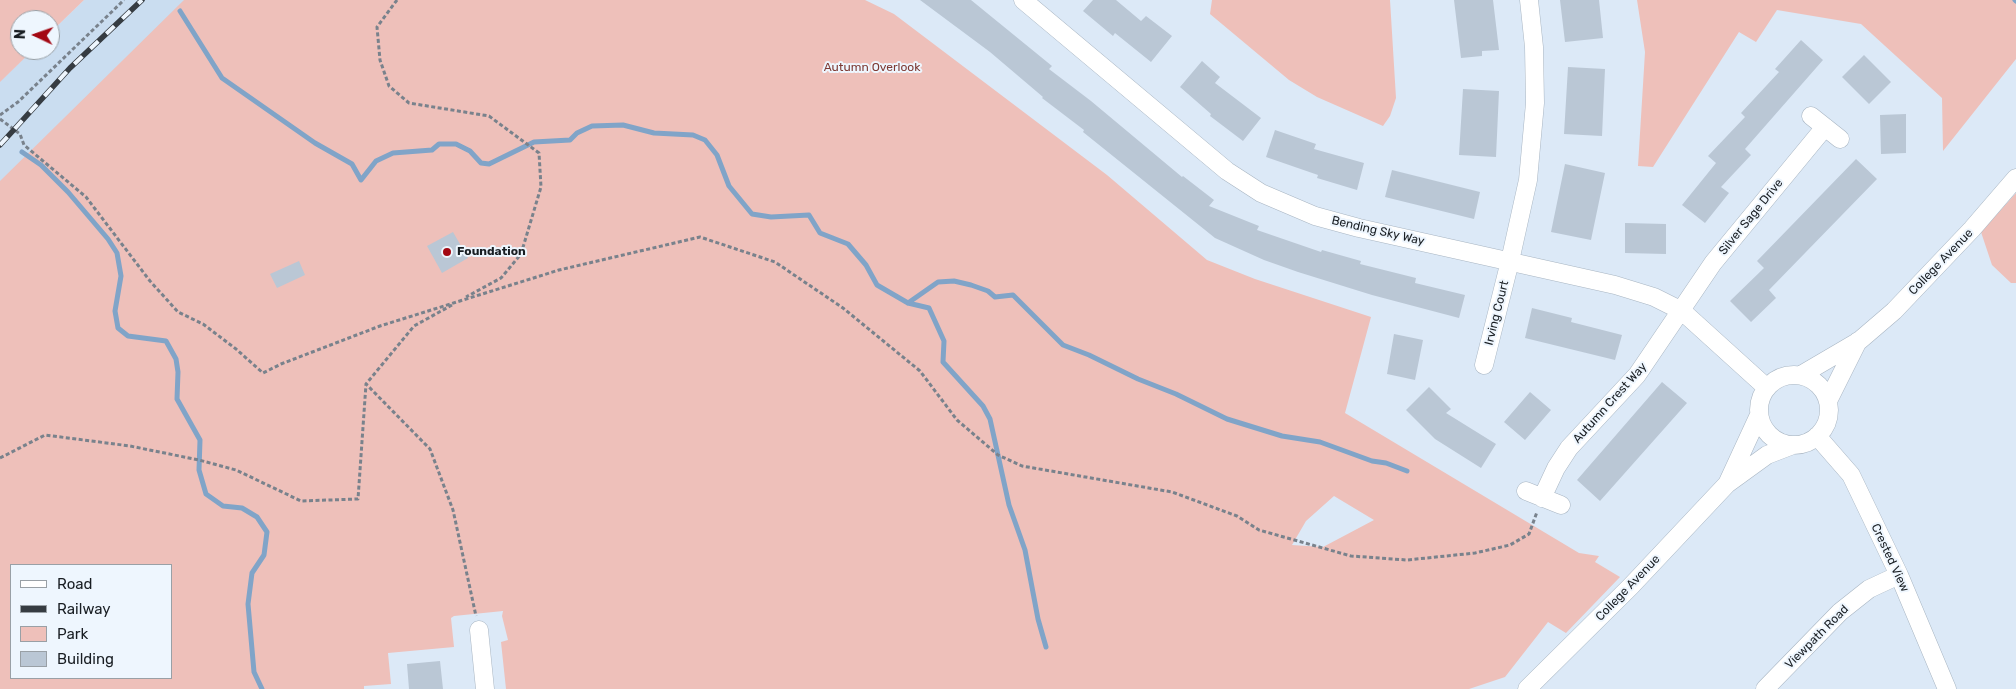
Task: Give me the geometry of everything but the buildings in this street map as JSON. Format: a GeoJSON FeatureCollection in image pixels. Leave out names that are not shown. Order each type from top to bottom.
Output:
{"type":"FeatureCollection","features":[{"type":"Feature","properties":{"kind":"street","name":"Bending Sky Way"},"geometry":{"type":"LineString","coordinates":[[1023,0],[1227,171],[1261,194],[1315,216],[1615,285],[1654,297],[1682,311],[1767,388]]}},
{"type":"Feature","properties":{"kind":"street","name":"Irving Court"},"geometry":{"type":"LineString","coordinates":[[1484,365],[1528,180],[1535,102],[1534,47],[1529,0]]}},
{"type":"Feature","properties":{"kind":"street"},"geometry":{"type":"LineString","coordinates":[[1811,116],[1840,139]]}},
{"type":"Feature","properties":{"kind":"street","name":"Silver Sage Drive"},"geometry":{"type":"LineString","coordinates":[[1682,311],[1724,248],[1825,127]]}},
{"type":"Feature","properties":{"kind":"street","name":"College Avenue"},"geometry":{"type":"LineString","coordinates":[[1727,484],[1759,415],[1759,403],[1767,388],[1780,377],[1801,375],[1859,341],[1894,311],[1972,229],[2016,178]]}},
{"type":"Feature","properties":{"kind":"street","name":"Autumn Crest Way"},"geometry":{"type":"LineString","coordinates":[[1534,494],[1556,468],[1569,448],[1638,375],[1682,311]]}},
{"type":"Feature","properties":{"kind":"street","name":"College Avenue"},"geometry":{"type":"LineString","coordinates":[[1527,689],[1631,586],[1727,484],[1767,455],[1793,445],[1806,443],[1817,436],[1827,420],[1828,401],[1859,341]]}},
{"type":"Feature","properties":{"kind":"street"},"geometry":{"type":"LineString","coordinates":[[1801,375],[1813,380],[1822,389],[1828,401]]}},
{"type":"Feature","properties":{"kind":"street"},"geometry":{"type":"LineString","coordinates":[[1759,415],[1765,430],[1777,441],[1793,445]]}},
{"type":"Feature","properties":{"kind":"street","name":"Crested View"},"geometry":{"type":"LineString","coordinates":[[1817,436],[1851,475],[1899,575],[1947,689]]}},
{"type":"Feature","properties":{"kind":"street"},"geometry":{"type":"LineString","coordinates":[[1534,494],[1561,505]]}},
{"type":"Feature","properties":{"kind":"street","name":"Viewpath Road"},"geometry":{"type":"LineString","coordinates":[[1765,689],[1840,612],[1869,589],[1899,575]]}},
{"type":"Feature","properties":{"kind":"street"},"geometry":{"type":"LineString","coordinates":[[479,630],[485,689]]}},
{"type":"Feature","properties":{"kind":"path"},"geometry":{"type":"LineString","coordinates":[[0,115],[18,102],[124,0]]}},
{"type":"Feature","properties":{"kind":"path"},"geometry":{"type":"LineString","coordinates":[[0,458],[45,434],[130,446],[199,460],[236,470],[301,500],[358,499],[366,384],[414,326],[501,278],[521,254],[541,187],[539,153],[489,116],[409,103],[389,86],[380,60],[377,27],[397,0]]}},
{"type":"Feature","properties":{"kind":"path"},"geometry":{"type":"LineString","coordinates":[[0,119],[20,134],[24,145],[86,196],[138,267],[178,312],[202,324],[236,349],[263,373],[281,364],[380,326],[458,301],[559,270],[700,237],[775,262],[843,308],[920,371],[957,420],[998,455],[1022,466],[1172,492],[1237,516],[1258,530],[1312,546],[1351,556],[1407,560],[1451,557],[1510,545],[1530,534],[1534,494]]}},
{"type":"Feature","properties":{"kind":"path"},"geometry":{"type":"LineString","coordinates":[[366,384],[430,448],[453,510],[479,630]]}},
{"type":"Feature","properties":{"kind":"shaded area"},"geometry":{"type":"Polygon","coordinates":[[[84,0],[198,0],[0,195],[0,81],[22,60],[60,60],[60,23],[84,0]]]}},
{"type":"Feature","properties":{"kind":"green space"},"geometry":{"type":"Polygon","coordinates":[[[0,0],[84,0],[60,23],[60,10],[10,10],[10,60],[23,60],[0,82],[0,0]]]}},
{"type":"Feature","properties":{"kind":"green space","name":"Autumn Overlook"},"geometry":{"type":"Polygon","coordinates":[[[184,0],[865,0],[894,14],[1107,175],[1207,260],[1255,279],[1371,317],[1345,413],[1579,553],[1599,556],[1595,562],[1620,577],[1566,633],[1548,622],[1505,677],[1469,689],[506,689],[501,642],[508,640],[502,616],[503,611],[454,616],[451,618],[454,647],[388,653],[391,684],[364,686],[364,689],[0,689],[0,181],[184,0]],[[1334,496],[1306,521],[1292,545],[1323,547],[1374,520],[1334,496]]]}},
{"type":"Feature","properties":{"kind":"green space"},"geometry":{"type":"Polygon","coordinates":[[[1212,0],[1390,0],[1396,98],[1390,116],[1383,126],[1317,97],[1289,80],[1210,14],[1212,0]]]}},
{"type":"Feature","properties":{"kind":"green space"},"geometry":{"type":"Polygon","coordinates":[[[1637,0],[2016,0],[2016,59],[1943,151],[1942,98],[1861,24],[1777,10],[1756,42],[1739,32],[1653,167],[1638,166],[1645,52],[1637,0]]]}},
{"type":"Feature","properties":{"kind":"green space"},"geometry":{"type":"Polygon","coordinates":[[[2016,193],[2016,283],[2011,283],[1992,265],[1981,232],[2016,193]]]}},
{"type":"Feature","properties":{"kind":"waterway"},"geometry":{"type":"LineString","coordinates":[[180,11],[222,78],[315,143],[352,164],[361,180],[376,161],[393,153],[432,150],[439,144],[456,144],[470,151],[481,163],[489,164],[534,142],[570,140],[577,133],[592,126],[623,125],[654,133],[693,135],[705,140],[717,155],[729,186],[752,214],[771,217],[809,215],[820,233],[848,244],[866,265],[877,285],[908,303],[929,308],[944,341],[943,362],[983,406],[990,419],[1009,505],[1025,550],[1038,619],[1046,647]]}},
{"type":"Feature","properties":{"kind":"waterway"},"geometry":{"type":"LineString","coordinates":[[22,152],[41,165],[68,192],[108,239],[117,253],[121,276],[115,311],[118,328],[128,336],[166,341],[176,359],[178,372],[177,399],[200,440],[199,470],[206,494],[223,506],[242,508],[257,517],[267,532],[264,555],[252,573],[248,604],[254,672],[262,689]]}},
{"type":"Feature","properties":{"kind":"waterway"},"geometry":{"type":"LineString","coordinates":[[908,303],[938,282],[954,281],[971,285],[988,291],[995,297],[1013,295],[1063,345],[1176,394],[1227,419],[1282,436],[1320,442],[1372,461],[1386,463],[1407,471]]}},
{"type":"Feature","properties":{"kind":"railway"},"geometry":{"type":"LineString","coordinates":[[0,145],[70,68],[142,0]]}},
{"type":"Feature","properties":{"kind":"place","name":"Foundation"},"geometry":{"type":"Point","coordinates":[447,252]}}]}
